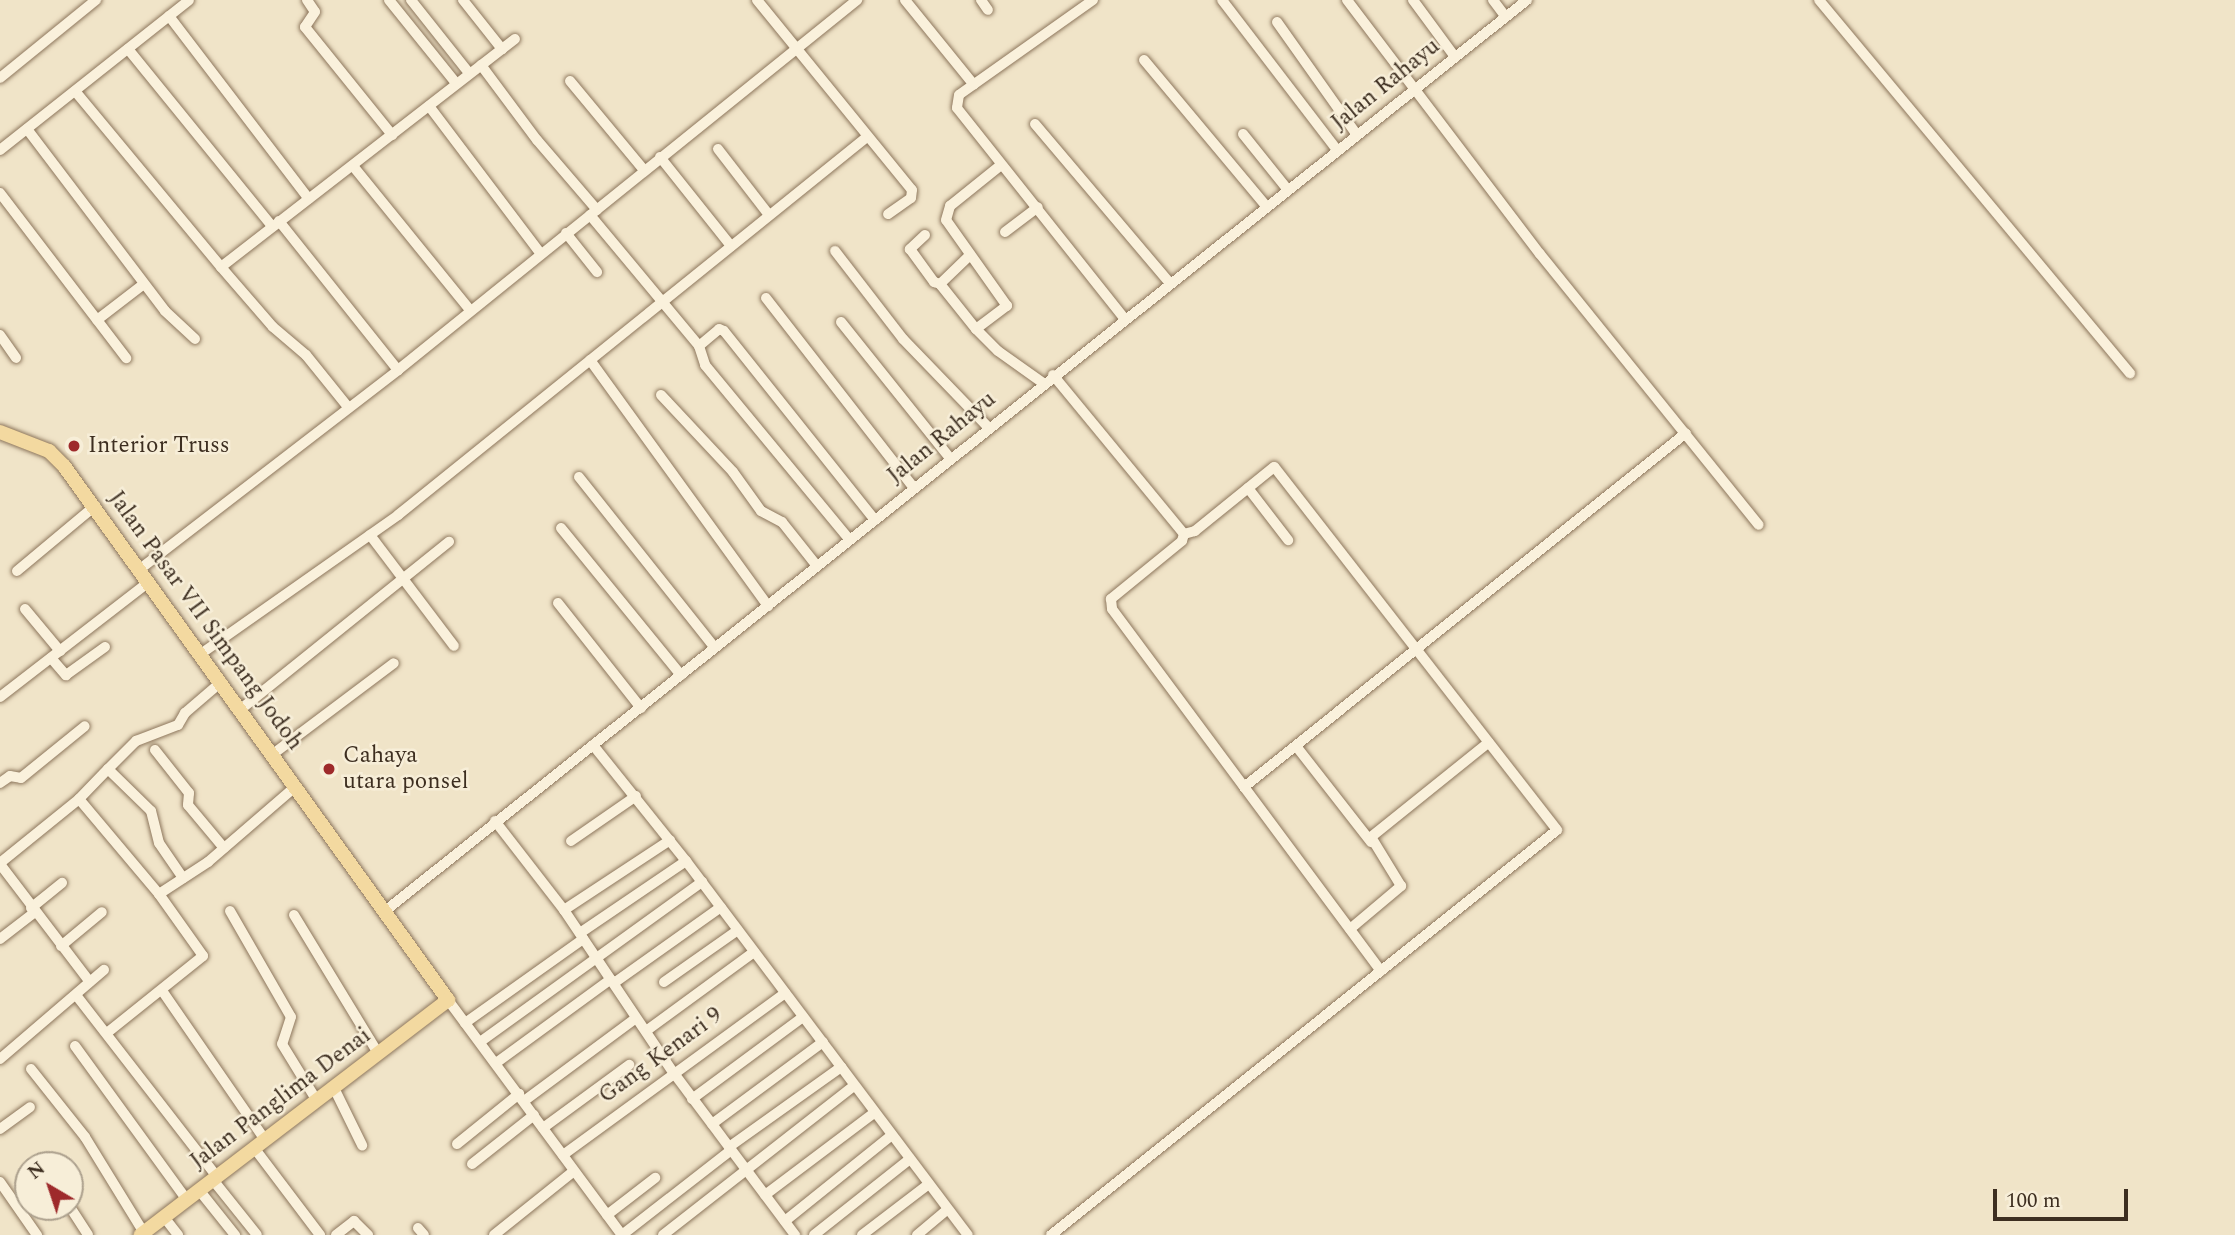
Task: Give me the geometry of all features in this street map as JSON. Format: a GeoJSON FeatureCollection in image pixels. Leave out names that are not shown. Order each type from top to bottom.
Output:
{"type":"FeatureCollection","features":[{"type":"Feature","properties":{"kind":"main road","name":"Jalan Pasar VII Simpang Jodoh"},"geometry":{"type":"LineString","coordinates":[[0,432],[53,454],[202,653],[448,1000]]}},
{"type":"Feature","properties":{"kind":"main road","name":"Jalan Panglima Denai"},"geometry":{"type":"LineString","coordinates":[[143,1234],[448,1000]]}},
{"type":"Feature","properties":{"kind":"street"},"geometry":{"type":"LineString","coordinates":[[0,150],[189,0]]}},
{"type":"Feature","properties":{"kind":"street"},"geometry":{"type":"LineString","coordinates":[[307,0],[315,12],[305,27],[392,135]]}},
{"type":"Feature","properties":{"kind":"street"},"geometry":{"type":"LineString","coordinates":[[389,0],[456,83]]}},
{"type":"Feature","properties":{"kind":"street"},"geometry":{"type":"LineString","coordinates":[[411,0],[470,73]]}},
{"type":"Feature","properties":{"kind":"street"},"geometry":{"type":"LineString","coordinates":[[463,0],[502,50]]}},
{"type":"Feature","properties":{"kind":"street"},"geometry":{"type":"LineString","coordinates":[[757,0],[914,193],[888,214]]}},
{"type":"Feature","properties":{"kind":"street"},"geometry":{"type":"LineString","coordinates":[[140,569],[398,370],[857,0]]}},
{"type":"Feature","properties":{"kind":"street"},"geometry":{"type":"LineString","coordinates":[[905,0],[974,85]]}},
{"type":"Feature","properties":{"kind":"street"},"geometry":{"type":"LineString","coordinates":[[981,0],[988,10]]}},
{"type":"Feature","properties":{"kind":"street"},"geometry":{"type":"LineString","coordinates":[[1093,0],[959,95],[957,107],[1125,319]]}},
{"type":"Feature","properties":{"kind":"street"},"geometry":{"type":"LineString","coordinates":[[1222,0],[1338,151]]}},
{"type":"Feature","properties":{"kind":"street"},"geometry":{"type":"LineString","coordinates":[[1347,0],[1540,254],[1759,525]]}},
{"type":"Feature","properties":{"kind":"street"},"geometry":{"type":"LineString","coordinates":[[1413,0],[1455,57]]}},
{"type":"Feature","properties":{"kind":"street"},"geometry":{"type":"LineString","coordinates":[[1493,0],[1506,17]]}},
{"type":"Feature","properties":{"kind":"street","name":"Jalan Rahayu"},"geometry":{"type":"LineString","coordinates":[[385,911],[1053,375],[1527,0]]}},
{"type":"Feature","properties":{"kind":"street"},"geometry":{"type":"LineString","coordinates":[[1819,0],[2130,373]]}},
{"type":"Feature","properties":{"kind":"street"},"geometry":{"type":"LineString","coordinates":[[0,78],[93,1]]}},
{"type":"Feature","properties":{"kind":"street"},"geometry":{"type":"LineString","coordinates":[[169,16],[309,199]]}},
{"type":"Feature","properties":{"kind":"street"},"geometry":{"type":"LineString","coordinates":[[1277,22],[1357,135]]}},
{"type":"Feature","properties":{"kind":"street"},"geometry":{"type":"LineString","coordinates":[[221,267],[515,39]]}},
{"type":"Feature","properties":{"kind":"street"},"geometry":{"type":"LineString","coordinates":[[128,49],[398,370]]}},
{"type":"Feature","properties":{"kind":"street"},"geometry":{"type":"LineString","coordinates":[[1144,61],[1266,206]]}},
{"type":"Feature","properties":{"kind":"street"},"geometry":{"type":"LineString","coordinates":[[481,65],[699,346],[705,365],[850,540]]}},
{"type":"Feature","properties":{"kind":"street"},"geometry":{"type":"LineString","coordinates":[[570,81],[644,170]]}},
{"type":"Feature","properties":{"kind":"street"},"geometry":{"type":"LineString","coordinates":[[75,91],[221,267],[273,327],[306,355],[348,407]]}},
{"type":"Feature","properties":{"kind":"street"},"geometry":{"type":"LineString","coordinates":[[429,106],[540,253]]}},
{"type":"Feature","properties":{"kind":"street"},"geometry":{"type":"LineString","coordinates":[[1035,124],[1170,284]]}},
{"type":"Feature","properties":{"kind":"street"},"geometry":{"type":"LineString","coordinates":[[27,129],[144,284],[195,339]]}},
{"type":"Feature","properties":{"kind":"street"},"geometry":{"type":"LineString","coordinates":[[1244,134],[1288,190]]}},
{"type":"Feature","properties":{"kind":"street"},"geometry":{"type":"LineString","coordinates":[[202,653],[370,535],[867,137]]}},
{"type":"Feature","properties":{"kind":"street"},"geometry":{"type":"LineString","coordinates":[[718,149],[769,215]]}},
{"type":"Feature","properties":{"kind":"street"},"geometry":{"type":"LineString","coordinates":[[660,157],[731,246]]}},
{"type":"Feature","properties":{"kind":"street"},"geometry":{"type":"LineString","coordinates":[[976,329],[1008,304],[970,260],[946,215],[1001,165]]}},
{"type":"Feature","properties":{"kind":"street"},"geometry":{"type":"LineString","coordinates":[[353,166],[470,310]]}},
{"type":"Feature","properties":{"kind":"street"},"geometry":{"type":"LineString","coordinates":[[0,193],[126,358]]}},
{"type":"Feature","properties":{"kind":"street"},"geometry":{"type":"LineString","coordinates":[[1005,232],[1038,207]]}},
{"type":"Feature","properties":{"kind":"street"},"geometry":{"type":"LineString","coordinates":[[566,233],[597,272]]}},
{"type":"Feature","properties":{"kind":"street"},"geometry":{"type":"LineString","coordinates":[[925,235],[910,249],[976,329],[998,351],[1043,383]]}},
{"type":"Feature","properties":{"kind":"street"},"geometry":{"type":"LineString","coordinates":[[835,251],[903,339],[988,427]]}},
{"type":"Feature","properties":{"kind":"street"},"geometry":{"type":"LineString","coordinates":[[940,284],[970,260]]}},
{"type":"Feature","properties":{"kind":"street"},"geometry":{"type":"LineString","coordinates":[[97,320],[144,284]]}},
{"type":"Feature","properties":{"kind":"street"},"geometry":{"type":"LineString","coordinates":[[766,298],[914,488]]}},
{"type":"Feature","properties":{"kind":"street"},"geometry":{"type":"LineString","coordinates":[[841,322],[950,458]]}},
{"type":"Feature","properties":{"kind":"street"},"geometry":{"type":"LineString","coordinates":[[699,346],[719,329],[724,331],[875,520]]}},
{"type":"Feature","properties":{"kind":"street"},"geometry":{"type":"LineString","coordinates":[[0,335],[16,358]]}},
{"type":"Feature","properties":{"kind":"street"},"geometry":{"type":"LineString","coordinates":[[590,360],[768,606]]}},
{"type":"Feature","properties":{"kind":"street"},"geometry":{"type":"LineString","coordinates":[[1053,375],[1184,534]]}},
{"type":"Feature","properties":{"kind":"street"},"geometry":{"type":"LineString","coordinates":[[661,395],[733,472],[761,512],[782,522],[817,566]]}},
{"type":"Feature","properties":{"kind":"street"},"geometry":{"type":"LineString","coordinates":[[1244,787],[1686,433]]}},
{"type":"Feature","properties":{"kind":"street"},"geometry":{"type":"LineString","coordinates":[[1051,1235],[1557,830],[1274,467],[1195,531],[1184,534]]}},
{"type":"Feature","properties":{"kind":"street"},"geometry":{"type":"LineString","coordinates":[[579,477],[715,648]]}},
{"type":"Feature","properties":{"kind":"street"},"geometry":{"type":"LineString","coordinates":[[1248,488],[1288,540]]}},
{"type":"Feature","properties":{"kind":"street"},"geometry":{"type":"LineString","coordinates":[[17,571],[94,506]]}},
{"type":"Feature","properties":{"kind":"street"},"geometry":{"type":"LineString","coordinates":[[561,528],[681,675]]}},
{"type":"Feature","properties":{"kind":"street"},"geometry":{"type":"LineString","coordinates":[[1184,534],[1182,541],[1110,602],[1117,619],[1381,971]]}},
{"type":"Feature","properties":{"kind":"street"},"geometry":{"type":"LineString","coordinates":[[370,535],[454,646]]}},
{"type":"Feature","properties":{"kind":"street"},"geometry":{"type":"LineString","coordinates":[[241,709],[449,542]]}},
{"type":"Feature","properties":{"kind":"street"},"geometry":{"type":"LineString","coordinates":[[0,697],[149,582]]}},
{"type":"Feature","properties":{"kind":"street"},"geometry":{"type":"LineString","coordinates":[[558,603],[640,708]]}},
{"type":"Feature","properties":{"kind":"street"},"geometry":{"type":"LineString","coordinates":[[25,609],[66,675],[105,647]]}},
{"type":"Feature","properties":{"kind":"street"},"geometry":{"type":"LineString","coordinates":[[273,754],[394,663]]}},
{"type":"Feature","properties":{"kind":"street"},"geometry":{"type":"LineString","coordinates":[[90,982],[0,864],[79,799],[136,741],[154,737],[178,725],[188,710],[221,682]]}},
{"type":"Feature","properties":{"kind":"street"},"geometry":{"type":"LineString","coordinates":[[0,783],[10,776],[21,778],[85,726]]}},
{"type":"Feature","properties":{"kind":"street"},"geometry":{"type":"LineString","coordinates":[[1371,842],[1377,832],[1489,742]]}},
{"type":"Feature","properties":{"kind":"street"},"geometry":{"type":"LineString","coordinates":[[593,745],[670,839],[968,1235]]}},
{"type":"Feature","properties":{"kind":"street"},"geometry":{"type":"LineString","coordinates":[[1296,746],[1371,842],[1401,886],[1350,929]]}},
{"type":"Feature","properties":{"kind":"street"},"geometry":{"type":"LineString","coordinates":[[155,750],[189,793],[188,806],[224,848]]}},
{"type":"Feature","properties":{"kind":"street"},"geometry":{"type":"LineString","coordinates":[[108,769],[150,811],[159,843],[183,878]]}},
{"type":"Feature","properties":{"kind":"street"},"geometry":{"type":"LineString","coordinates":[[159,894],[224,848],[296,786]]}},
{"type":"Feature","properties":{"kind":"street"},"geometry":{"type":"LineString","coordinates":[[570,841],[636,796]]}},
{"type":"Feature","properties":{"kind":"street"},"geometry":{"type":"LineString","coordinates":[[79,799],[159,894],[202,956],[163,992],[107,1033]]}},
{"type":"Feature","properties":{"kind":"street"},"geometry":{"type":"LineString","coordinates":[[495,821],[564,910],[692,1099],[794,1235]]}},
{"type":"Feature","properties":{"kind":"street"},"geometry":{"type":"LineString","coordinates":[[564,910],[670,839]]}},
{"type":"Feature","properties":{"kind":"street"},"geometry":{"type":"LineString","coordinates":[[465,1023],[686,861]]}},
{"type":"Feature","properties":{"kind":"street"},"geometry":{"type":"LineString","coordinates":[[480,1042],[702,882]]}},
{"type":"Feature","properties":{"kind":"street"},"geometry":{"type":"LineString","coordinates":[[0,939],[62,883]]}},
{"type":"Feature","properties":{"kind":"street"},"geometry":{"type":"LineString","coordinates":[[496,1063],[721,907]]}},
{"type":"Feature","properties":{"kind":"street"},"geometry":{"type":"LineString","coordinates":[[230,911],[291,1017],[282,1044],[317,1101]]}},
{"type":"Feature","properties":{"kind":"street"},"geometry":{"type":"LineString","coordinates":[[61,946],[102,912]]}},
{"type":"Feature","properties":{"kind":"street"},"geometry":{"type":"LineString","coordinates":[[294,915],[378,1054]]}},
{"type":"Feature","properties":{"kind":"street"},"geometry":{"type":"LineString","coordinates":[[664,982],[738,930]]}},
{"type":"Feature","properties":{"kind":"street"},"geometry":{"type":"LineString","coordinates":[[646,1031],[754,952]]}},
{"type":"Feature","properties":{"kind":"street"},"geometry":{"type":"LineString","coordinates":[[0,1059],[104,971]]}},
{"type":"Feature","properties":{"kind":"street"},"geometry":{"type":"LineString","coordinates":[[163,992],[320,1235]]}},
{"type":"Feature","properties":{"kind":"street","name":"Gang Kenari 9"},"geometry":{"type":"LineString","coordinates":[[563,1155],[673,1072],[785,993]]}},
{"type":"Feature","properties":{"kind":"street"},"geometry":{"type":"LineString","coordinates":[[76,995],[257,1235]]}},
{"type":"Feature","properties":{"kind":"street"},"geometry":{"type":"LineString","coordinates":[[448,1000],[622,1235],[730,1148],[841,1067]]}},
{"type":"Feature","properties":{"kind":"street"},"geometry":{"type":"LineString","coordinates":[[692,1099],[803,1017]]}},
{"type":"Feature","properties":{"kind":"street"},"geometry":{"type":"LineString","coordinates":[[457,1144],[636,1018]]}},
{"type":"Feature","properties":{"kind":"street"},"geometry":{"type":"LineString","coordinates":[[712,1124],[823,1042]]}},
{"type":"Feature","properties":{"kind":"street"},"geometry":{"type":"LineString","coordinates":[[75,1046],[186,1199]]}},
{"type":"Feature","properties":{"kind":"street"},"geometry":{"type":"LineString","coordinates":[[543,1128],[629,1065]]}},
{"type":"Feature","properties":{"kind":"street"},"geometry":{"type":"LineString","coordinates":[[32,1069],[85,1137],[143,1234]]}},
{"type":"Feature","properties":{"kind":"street"},"geometry":{"type":"LineString","coordinates":[[663,1235],[854,1086]]}},
{"type":"Feature","properties":{"kind":"street"},"geometry":{"type":"LineString","coordinates":[[334,1088],[362,1145]]}},
{"type":"Feature","properties":{"kind":"street"},"geometry":{"type":"LineString","coordinates":[[0,1129],[30,1107]]}},
{"type":"Feature","properties":{"kind":"street"},"geometry":{"type":"LineString","coordinates":[[765,1195],[874,1113]]}},
{"type":"Feature","properties":{"kind":"street"},"geometry":{"type":"LineString","coordinates":[[472,1164],[534,1115]]}},
{"type":"Feature","properties":{"kind":"street"},"geometry":{"type":"LineString","coordinates":[[785,1221],[892,1135]]}},
{"type":"Feature","properties":{"kind":"street"},"geometry":{"type":"LineString","coordinates":[[814,1235],[910,1159]]}},
{"type":"Feature","properties":{"kind":"street"},"geometry":{"type":"LineString","coordinates":[[494,1235],[574,1171]]}},
{"type":"Feature","properties":{"kind":"street"},"geometry":{"type":"LineString","coordinates":[[607,1215],[655,1178]]}},
{"type":"Feature","properties":{"kind":"street"},"geometry":{"type":"LineString","coordinates":[[0,1182],[37,1235]]}},
{"type":"Feature","properties":{"kind":"street"},"geometry":{"type":"LineString","coordinates":[[862,1235],[929,1184]]}},
{"type":"Feature","properties":{"kind":"street"},"geometry":{"type":"LineString","coordinates":[[199,1190],[235,1235]]}},
{"type":"Feature","properties":{"kind":"street"},"geometry":{"type":"LineString","coordinates":[[916,1235],[948,1209]]}},
{"type":"Feature","properties":{"kind":"street"},"geometry":{"type":"LineString","coordinates":[[164,1217],[178,1235]]}},
{"type":"Feature","properties":{"kind":"street"},"geometry":{"type":"LineString","coordinates":[[336,1235],[354,1221],[368,1235]]}},
{"type":"Feature","properties":{"kind":"place","name":"Interior Truss"},"geometry":{"type":"Point","coordinates":[74,446]}},
{"type":"Feature","properties":{"kind":"place","name":"Cahaya utara ponsel"},"geometry":{"type":"Point","coordinates":[329,769]}}]}
